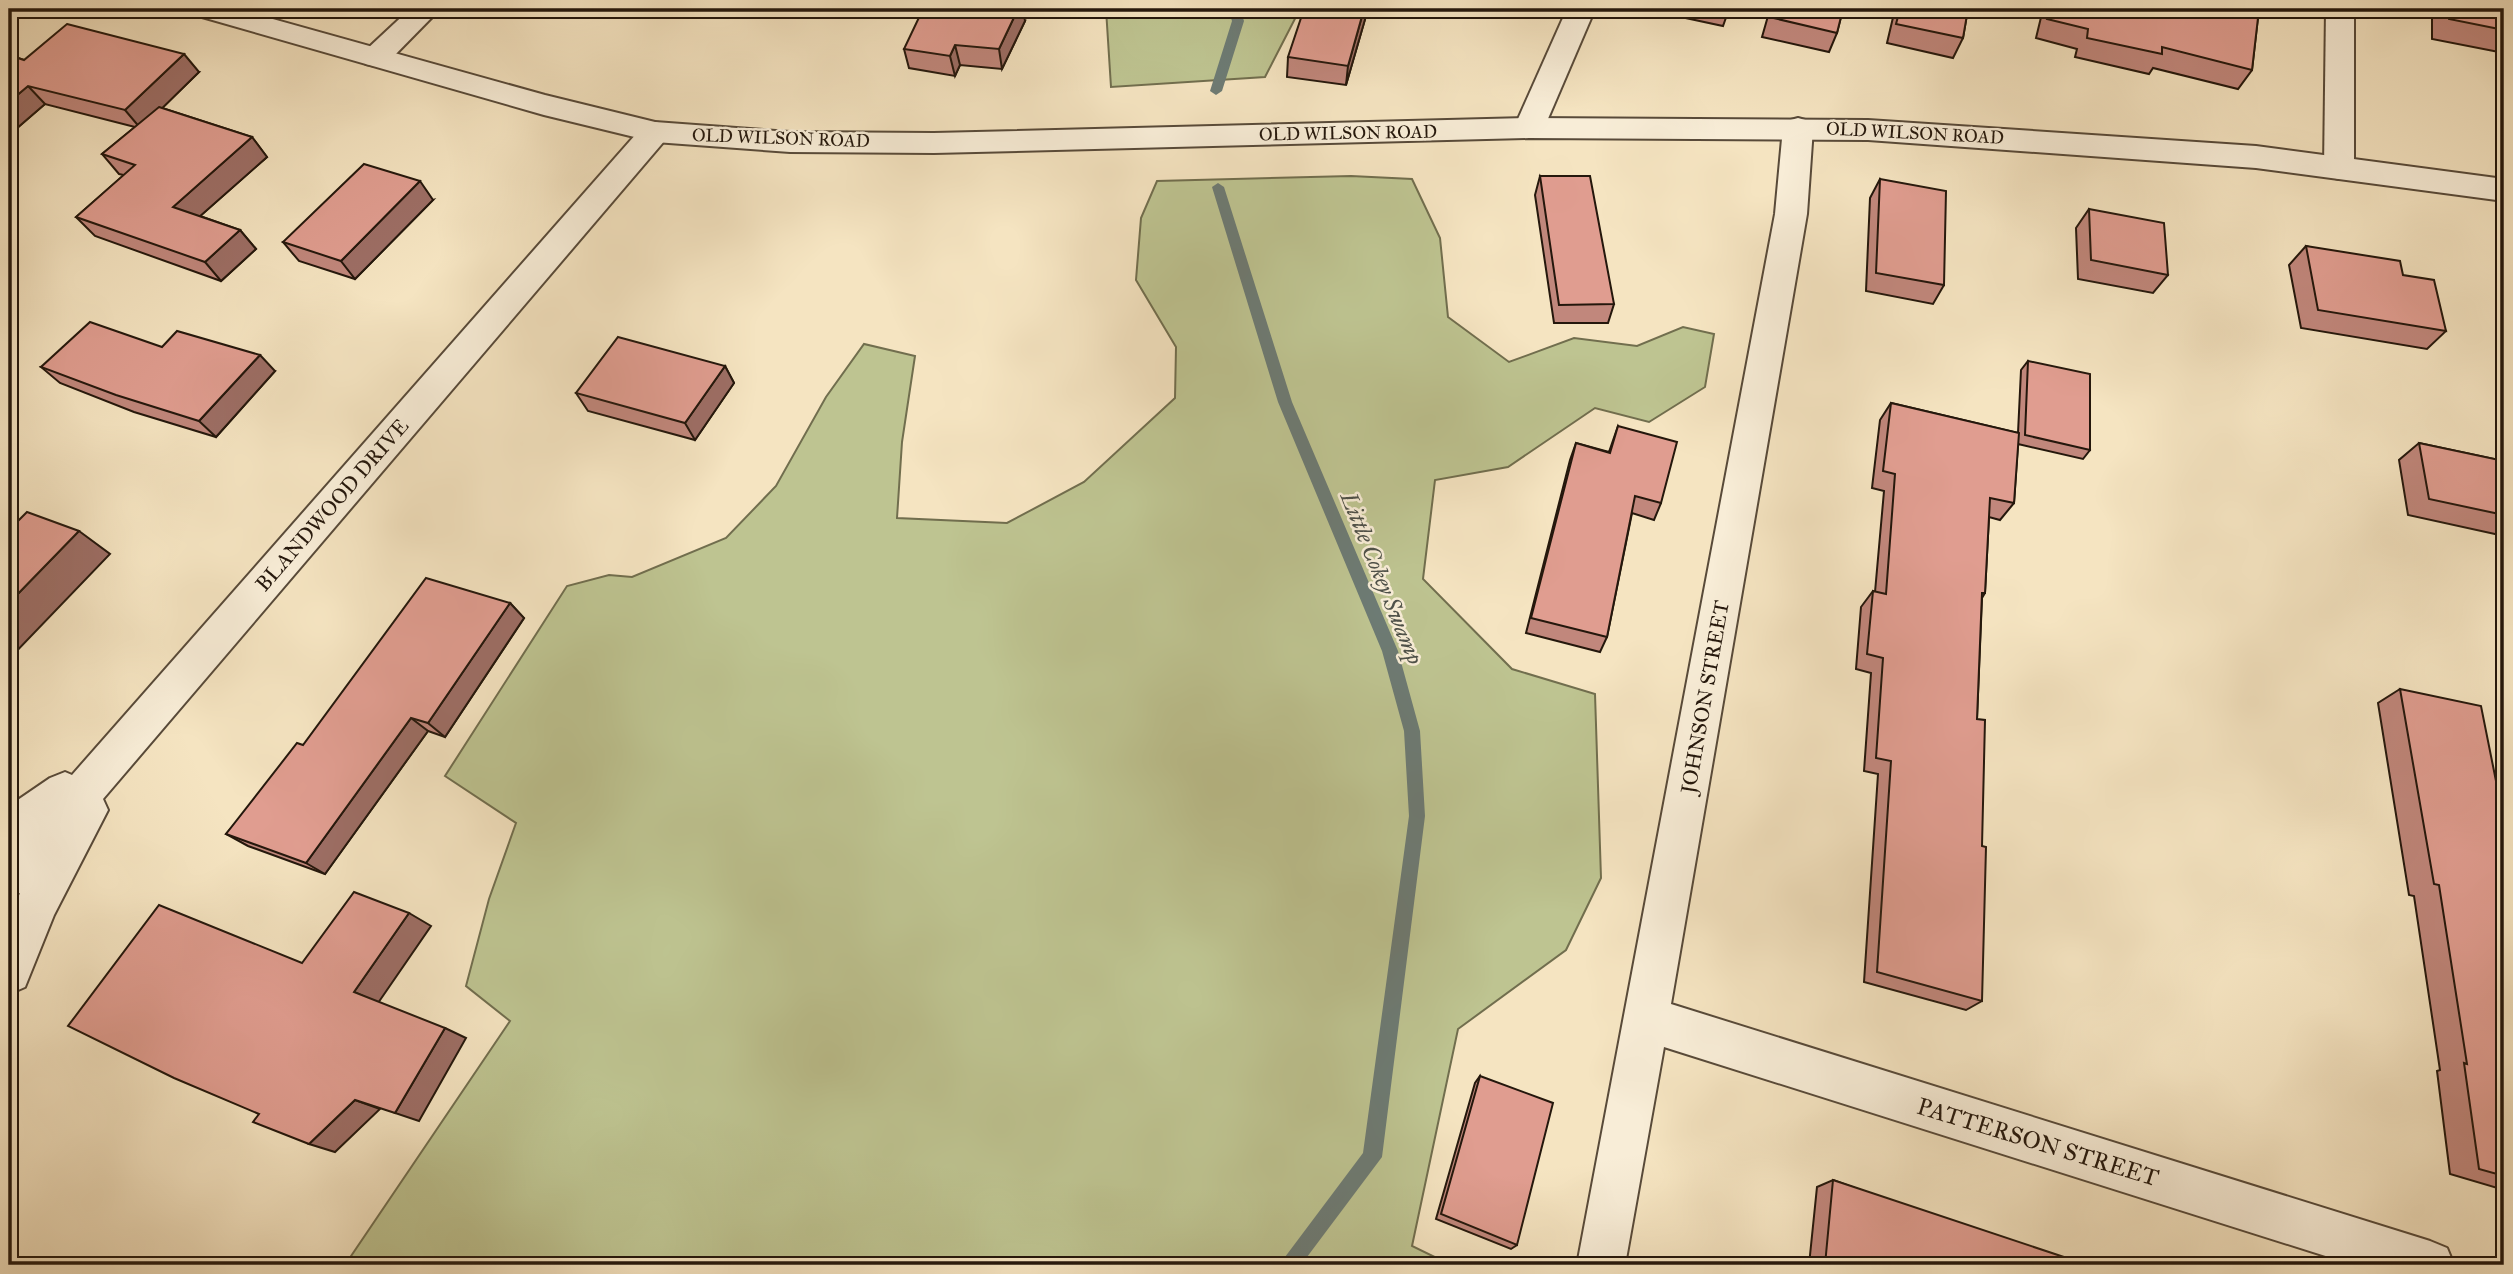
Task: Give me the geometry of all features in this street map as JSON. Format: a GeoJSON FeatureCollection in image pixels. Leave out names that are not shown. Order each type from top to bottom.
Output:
{"type":"FeatureCollection","features":[{"type":"Feature","properties":{"kind":"street","name":"OLD WILSON ROAD"},"geometry":{"type":"LineString","coordinates":[[205,9],[544,105],[655,132],[790,142],[934,143],[1529,128],[1798,128],[2166,149],[2504,190]]}},
{"type":"Feature","properties":{"kind":"street"},"geometry":{"type":"LineString","coordinates":[[376,57],[426,9]]}},
{"type":"Feature","properties":{"kind":"street"},"geometry":{"type":"LineString","coordinates":[[1529,128],[1581,9]]}},
{"type":"Feature","properties":{"kind":"street"},"geometry":{"type":"LineString","coordinates":[[2339,168],[2340,9]]}},
{"type":"Feature","properties":{"kind":"street","name":"JOHNSON STREET"},"geometry":{"type":"LineString","coordinates":[[1601,1265],[1789,227],[1798,128]]}},
{"type":"Feature","properties":{"kind":"street","name":"BLANDWOOD DRIVE"},"geometry":{"type":"LineString","coordinates":[[9,877],[655,132]]}},
{"type":"Feature","properties":{"kind":"street"},"geometry":{"type":"LineString","coordinates":[[9,830],[117,753]]}},
{"type":"Feature","properties":{"kind":"street"},"geometry":{"type":"LineString","coordinates":[[9,972],[37,904],[117,753]]}},
{"type":"Feature","properties":{"kind":"street","name":"PATTERSON STREET"},"geometry":{"type":"LineString","coordinates":[[1647,1019],[2430,1265]]}},
{"type":"Feature","properties":{"kind":"green space"},"geometry":{"type":"Polygon","coordinates":[[[1106,9],[1300,9],[1265,77],[1111,87],[1106,9]]]}},
{"type":"Feature","properties":{"kind":"green space"},"geometry":{"type":"Polygon","coordinates":[[[1351,176],[1412,179],[1440,238],[1448,317],[1509,362],[1574,338],[1637,346],[1683,327],[1714,334],[1705,387],[1649,422],[1595,408],[1508,467],[1435,480],[1423,579],[1512,669],[1595,694],[1601,878],[1566,950],[1458,1029],[1412,1246],[1451,1265],[345,1265],[510,1021],[466,986],[489,899],[516,823],[445,776],[567,586],[609,575],[632,577],[726,538],[776,486],[826,397],[864,344],[915,356],[902,442],[897,518],[1007,523],[1084,482],[1175,398],[1176,347],[1136,280],[1141,218],[1157,181],[1351,176]]]}},
{"type":"Feature","properties":{"kind":"building"},"geometry":{"type":"Polygon","coordinates":[[[923,9],[1018,9],[999,49],[955,45],[950,56],[904,49],[923,9]]]}},
{"type":"Feature","properties":{"kind":"building"},"geometry":{"type":"Polygon","coordinates":[[[1304,9],[1364,9],[1348,66],[1288,57],[1304,9]]]}},
{"type":"Feature","properties":{"kind":"building"},"geometry":{"type":"Polygon","coordinates":[[[1771,9],[1843,9],[1837,33],[1769,17],[1771,9]]]}},
{"type":"Feature","properties":{"kind":"building"},"geometry":{"type":"Polygon","coordinates":[[[1900,9],[1968,9],[1963,38],[1896,24],[1900,9]]]}},
{"type":"Feature","properties":{"kind":"building"},"geometry":{"type":"Polygon","coordinates":[[[2050,9],[2179,9],[2192,12],[2192,9],[2259,9],[2252,70],[2162,47],[2162,54],[2087,38],[2088,29],[2047,19],[2050,9]]]}},
{"type":"Feature","properties":{"kind":"building"},"geometry":{"type":"Polygon","coordinates":[[[2449,9],[2504,9],[2504,30],[2449,19],[2449,9]]]}},
{"type":"Feature","properties":{"kind":"building"},"geometry":{"type":"Polygon","coordinates":[[[67,24],[184,54],[125,110],[28,86],[9,102],[9,55],[24,60],[67,24]]]}},
{"type":"Feature","properties":{"kind":"building"},"geometry":{"type":"Polygon","coordinates":[[[159,107],[252,137],[173,207],[240,230],[205,262],[76,217],[135,165],[102,154],[159,107]]]}},
{"type":"Feature","properties":{"kind":"building"},"geometry":{"type":"Polygon","coordinates":[[[364,164],[420,181],[341,261],[283,242],[364,164]]]}},
{"type":"Feature","properties":{"kind":"building"},"geometry":{"type":"Polygon","coordinates":[[[1540,176],[1590,176],[1614,304],[1559,305],[1540,176]]]}},
{"type":"Feature","properties":{"kind":"building"},"geometry":{"type":"Polygon","coordinates":[[[1880,179],[1946,191],[1944,285],[1876,273],[1880,179]]]}},
{"type":"Feature","properties":{"kind":"building"},"geometry":{"type":"Polygon","coordinates":[[[2089,209],[2164,223],[2168,275],[2091,260],[2089,209]]]}},
{"type":"Feature","properties":{"kind":"building"},"geometry":{"type":"Polygon","coordinates":[[[2306,246],[2400,261],[2403,275],[2434,280],[2446,331],[2318,310],[2306,246]]]}},
{"type":"Feature","properties":{"kind":"building"},"geometry":{"type":"Polygon","coordinates":[[[90,322],[162,347],[177,331],[260,355],[199,421],[116,395],[41,367],[90,322]]]}},
{"type":"Feature","properties":{"kind":"building"},"geometry":{"type":"Polygon","coordinates":[[[618,337],[725,366],[685,423],[576,393],[618,337]]]}},
{"type":"Feature","properties":{"kind":"building"},"geometry":{"type":"Polygon","coordinates":[[[2028,361],[2090,374],[2090,450],[2025,435],[2028,361]]]}},
{"type":"Feature","properties":{"kind":"building"},"geometry":{"type":"Polygon","coordinates":[[[1891,403],[2019,433],[2014,503],[1990,498],[1985,593],[1982,593],[1977,719],[1985,720],[1982,846],[1986,847],[1982,1001],[1877,972],[1891,761],[1876,758],[1883,658],[1867,654],[1873,591],[1886,594],[1895,474],[1883,471],[1891,403]]]}},
{"type":"Feature","properties":{"kind":"building"},"geometry":{"type":"Polygon","coordinates":[[[1618,426],[1677,442],[1661,503],[1635,496],[1607,637],[1531,618],[1576,443],[1610,453],[1618,426]]]}},
{"type":"Feature","properties":{"kind":"building"},"geometry":{"type":"Polygon","coordinates":[[[2419,443],[2504,461],[2504,515],[2429,499],[2419,443]]]}},
{"type":"Feature","properties":{"kind":"building"},"geometry":{"type":"Polygon","coordinates":[[[27,512],[79,531],[9,603],[9,530],[27,512]]]}},
{"type":"Feature","properties":{"kind":"building"},"geometry":{"type":"Polygon","coordinates":[[[426,578],[510,603],[428,723],[411,718],[306,863],[226,834],[297,743],[303,745],[426,578]]]}},
{"type":"Feature","properties":{"kind":"building"},"geometry":{"type":"Polygon","coordinates":[[[2400,689],[2481,706],[2504,821],[2504,1176],[2479,1169],[2464,1063],[2467,1064],[2439,885],[2434,884],[2400,689]]]}},
{"type":"Feature","properties":{"kind":"building"},"geometry":{"type":"Polygon","coordinates":[[[354,892],[409,913],[354,992],[445,1028],[395,1113],[355,1100],[309,1144],[253,1122],[259,1114],[174,1078],[68,1026],[159,905],[302,963],[354,892]]]}},
{"type":"Feature","properties":{"kind":"building"},"geometry":{"type":"Polygon","coordinates":[[[1480,1076],[1553,1103],[1517,1245],[1441,1214],[1480,1076]]]}},
{"type":"Feature","properties":{"kind":"building"},"geometry":{"type":"Polygon","coordinates":[[[1833,1180],[2067,1258],[2067,1265],[1825,1265],[1833,1180]]]}},
{"type":"Feature","properties":{"kind":"waterway","name":"Little Cokey Swamp"},"geometry":{"type":"LineString","coordinates":[[1216,91],[1238,21],[1234,9]]}},
{"type":"Feature","properties":{"kind":"waterway","name":"Little Cokey Swamp"},"geometry":{"type":"LineString","coordinates":[[1218,187],[1285,402],[1390,651],[1412,731],[1417,816],[1372,1157],[1289,1265]]}}]}
